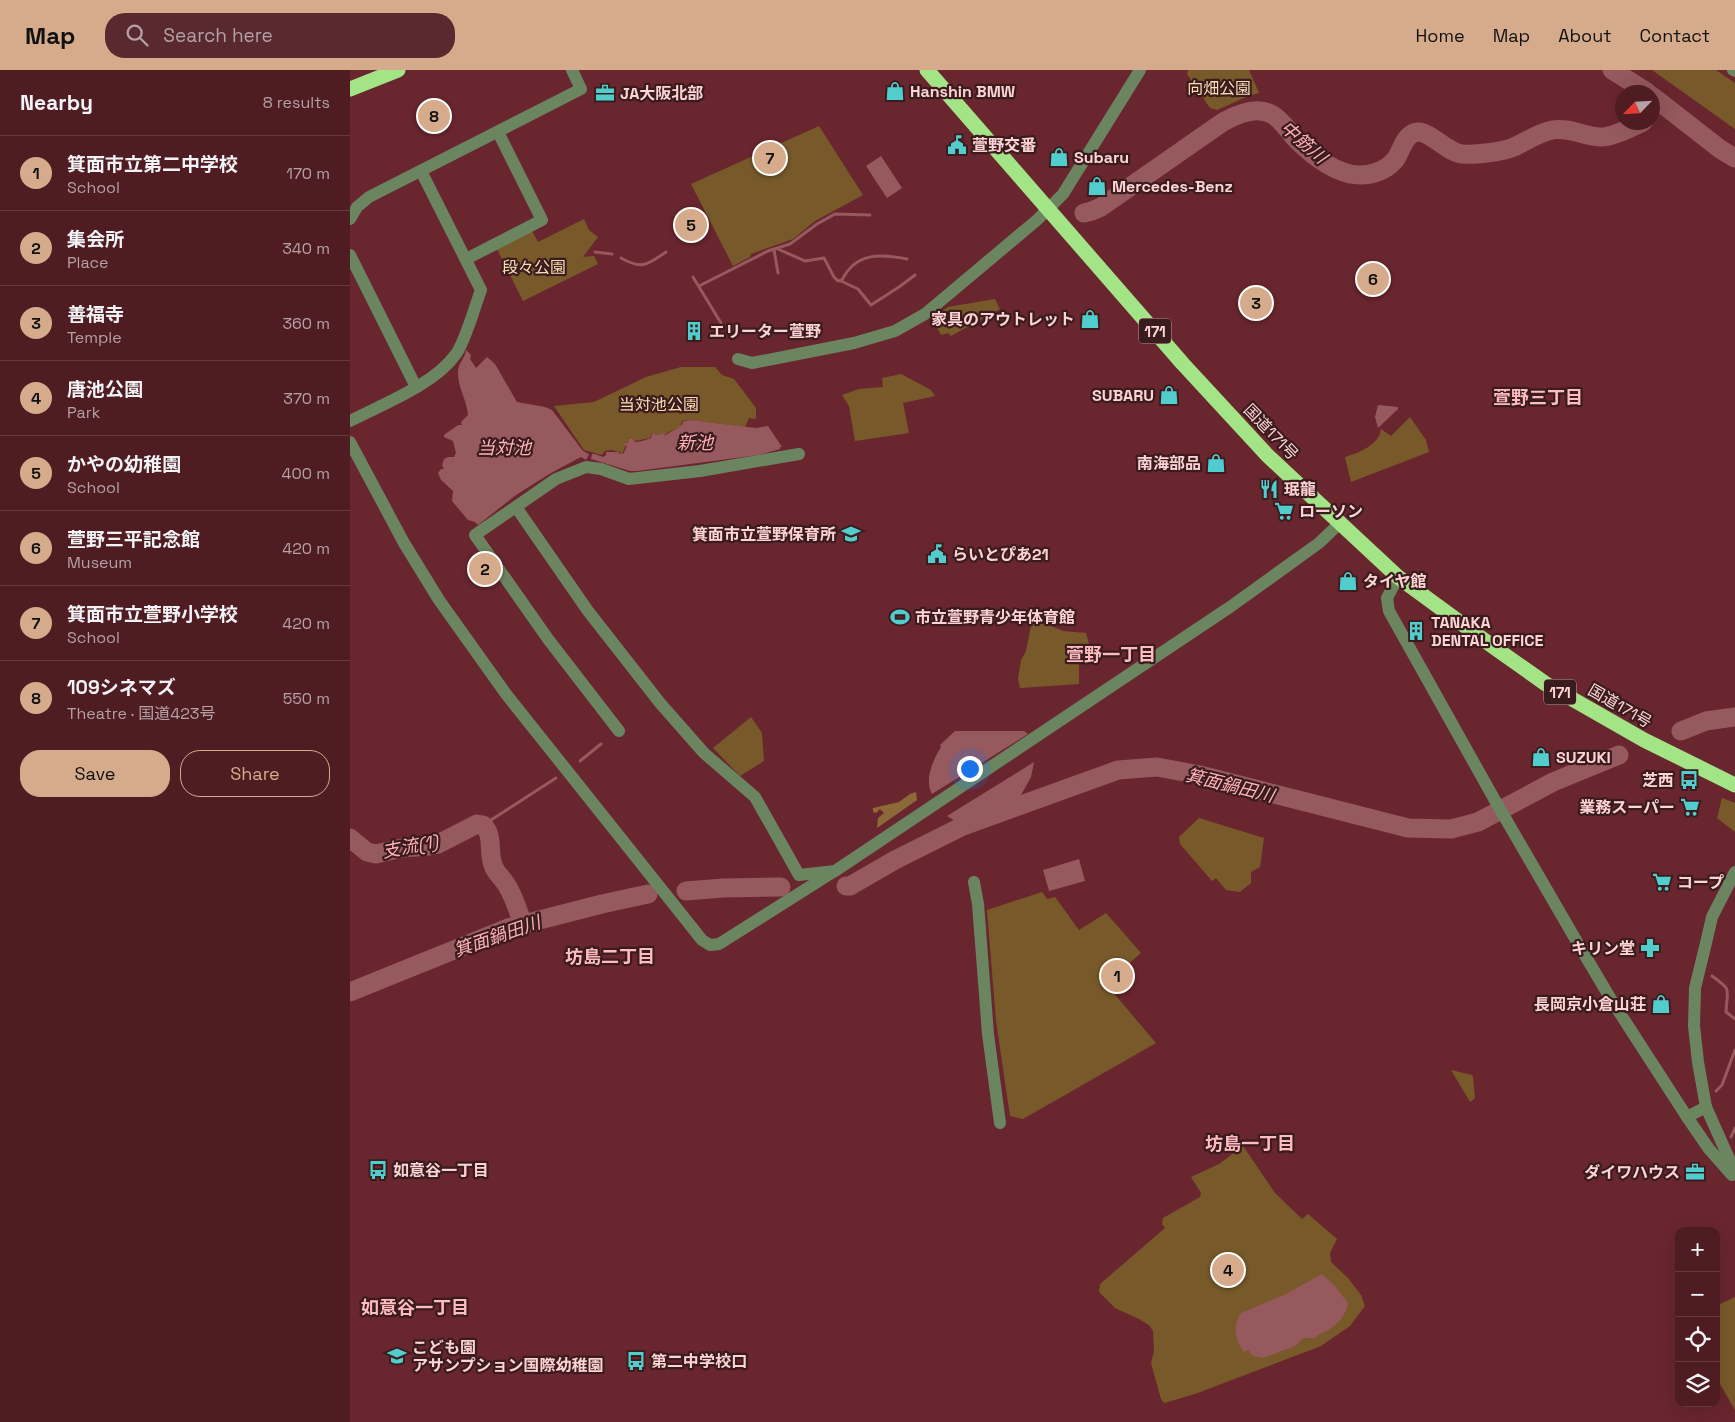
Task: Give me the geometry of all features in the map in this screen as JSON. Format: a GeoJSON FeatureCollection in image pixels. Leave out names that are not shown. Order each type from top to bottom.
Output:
{"type":"FeatureCollection","features":[{"type":"Feature","properties":{"kind":"highway"},"geometry":{"type":"LineString","coordinates":[[350,84],[378,70]]}},
{"type":"Feature","properties":{"kind":"highway"},"geometry":{"type":"LineString","coordinates":[[350,89],[398,70]]}},
{"type":"Feature","properties":{"kind":"highway","name":"国道171号"},"geometry":{"type":"LineString","coordinates":[[928,70],[1198,381],[1267,455],[1398,577],[1546,684],[1644,740],[1735,785]]}},
{"type":"Feature","properties":{"kind":"street"},"geometry":{"type":"LineString","coordinates":[[350,219],[356,207],[369,197],[581,89],[572,70]]}},
{"type":"Feature","properties":{"kind":"street"},"geometry":{"type":"LineString","coordinates":[[738,359],[752,363],[854,344],[895,331],[925,314],[1029,227],[1063,194],[1140,70]]}},
{"type":"Feature","properties":{"kind":"street"},"geometry":{"type":"LineString","coordinates":[[466,260],[542,220],[498,132]]}},
{"type":"Feature","properties":{"kind":"street"},"geometry":{"type":"LineString","coordinates":[[350,421],[416,387],[443,368],[457,353],[481,290],[421,171]]}},
{"type":"Feature","properties":{"kind":"street"},"geometry":{"type":"LineString","coordinates":[[350,255],[416,387]]}},
{"type":"Feature","properties":{"kind":"street"},"geometry":{"type":"LineString","coordinates":[[350,442],[404,543],[439,600],[506,694],[702,940],[710,945],[719,944],[835,871],[1238,602],[1319,543],[1340,523]]}},
{"type":"Feature","properties":{"kind":"street"},"geometry":{"type":"LineString","coordinates":[[619,731],[548,639],[475,535],[556,479],[586,467],[601,469],[629,479],[700,471],[799,454]]}},
{"type":"Feature","properties":{"kind":"street"},"geometry":{"type":"LineString","coordinates":[[516,507],[588,611],[660,703],[704,753],[755,797],[799,875],[835,871]]}},
{"type":"Feature","properties":{"kind":"street"},"geometry":{"type":"LineString","coordinates":[[1398,577],[1387,598],[1389,611],[1497,804],[1612,1001],[1709,1149],[1735,1178]]}},
{"type":"Feature","properties":{"kind":"street"},"geometry":{"type":"LineString","coordinates":[[1735,872],[1712,917],[1695,988],[1694,1026],[1706,1106],[1735,1172]]}},
{"type":"Feature","properties":{"kind":"street"},"geometry":{"type":"LineString","coordinates":[[974,882],[978,904],[988,1034],[1000,1123]]}},
{"type":"Feature","properties":{"kind":"street"},"geometry":{"type":"LineString","coordinates":[[1687,1117],[1706,1106]]}},
{"type":"Feature","properties":{"kind":"green space","name":"向畑公園"},"geometry":{"type":"Polygon","coordinates":[[[1188,70],[1249,70],[1259,93],[1217,110],[1210,108],[1187,74],[1188,70]]]}},
{"type":"Feature","properties":{"kind":"green space"},"geometry":{"type":"Polygon","coordinates":[[[1652,70],[1716,70],[1735,83],[1735,129],[1652,70]]]}},
{"type":"Feature","properties":{"kind":"green space"},"geometry":{"type":"Polygon","coordinates":[[[819,126],[863,195],[815,221],[793,239],[751,254],[750,257],[733,266],[691,184],[819,126]]]}},
{"type":"Feature","properties":{"kind":"green space","name":"段々公園"},"geometry":{"type":"Polygon","coordinates":[[[584,219],[589,230],[598,237],[583,257],[594,256],[598,264],[523,301],[497,249],[532,231],[538,242],[584,219]]]}},
{"type":"Feature","properties":{"kind":"green space"},"geometry":{"type":"Polygon","coordinates":[[[995,299],[1000,309],[951,336],[948,333],[941,335],[934,322],[934,317],[948,307],[995,299]]]}},
{"type":"Feature","properties":{"kind":"green space","name":"当対池公園"},"geometry":{"type":"Polygon","coordinates":[[[681,367],[715,367],[722,375],[734,379],[756,408],[756,419],[749,418],[745,427],[690,420],[682,421],[680,427],[667,433],[665,436],[663,433],[656,435],[653,432],[650,438],[635,441],[632,437],[629,438],[629,442],[623,444],[626,445],[622,454],[611,450],[605,451],[602,455],[584,450],[554,406],[594,402],[646,377],[681,367]]]}},
{"type":"Feature","properties":{"kind":"green space"},"geometry":{"type":"Polygon","coordinates":[[[901,374],[931,390],[935,396],[903,403],[909,433],[855,441],[849,406],[842,395],[859,389],[883,387],[882,378],[901,374]]]}},
{"type":"Feature","properties":{"kind":"green space"},"geometry":{"type":"Polygon","coordinates":[[[1410,417],[1426,440],[1429,452],[1351,482],[1345,457],[1368,448],[1376,440],[1381,429],[1391,436],[1410,417]]]}},
{"type":"Feature","properties":{"kind":"green space"},"geometry":{"type":"Polygon","coordinates":[[[1032,621],[1063,631],[1086,633],[1094,661],[1079,663],[1079,684],[1020,688],[1018,679],[1021,660],[1026,651],[1032,621]]]}},
{"type":"Feature","properties":{"kind":"green space"},"geometry":{"type":"Polygon","coordinates":[[[751,717],[762,733],[764,761],[740,776],[713,748],[751,717]]]}},
{"type":"Feature","properties":{"kind":"green space"},"geometry":{"type":"Polygon","coordinates":[[[1722,798],[1735,803],[1735,832],[1717,818],[1722,798]]]}},
{"type":"Feature","properties":{"kind":"green space"},"geometry":{"type":"Polygon","coordinates":[[[1199,818],[1264,838],[1260,867],[1251,872],[1251,883],[1240,892],[1226,890],[1216,878],[1212,881],[1180,844],[1179,837],[1199,818]]]}},
{"type":"Feature","properties":{"kind":"green space"},"geometry":{"type":"Polygon","coordinates":[[[1042,892],[1047,899],[1055,897],[1079,930],[1106,913],[1141,953],[1106,984],[1156,1043],[1023,1119],[1010,1116],[996,1021],[987,910],[1042,892]]]}},
{"type":"Feature","properties":{"kind":"green space"},"geometry":{"type":"Polygon","coordinates":[[[1451,1070],[1472,1075],[1475,1098],[1470,1102],[1451,1070]]]}},
{"type":"Feature","properties":{"kind":"green space"},"geometry":{"type":"Polygon","coordinates":[[[1243,1146],[1275,1193],[1302,1219],[1308,1214],[1337,1239],[1330,1253],[1331,1262],[1348,1278],[1361,1295],[1365,1306],[1350,1326],[1321,1346],[1195,1394],[1164,1403],[1161,1399],[1151,1363],[1154,1351],[1153,1331],[1149,1325],[1115,1308],[1099,1292],[1100,1284],[1165,1228],[1162,1224],[1163,1218],[1200,1197],[1201,1193],[1191,1177],[1219,1164],[1243,1146]]]}},
{"type":"Feature","properties":{"kind":"green space"},"geometry":{"type":"Polygon","coordinates":[[[1735,1297],[1735,1410],[1720,1384],[1720,1304],[1735,1297]]]}},
{"type":"Feature","properties":{"kind":"shaded area"},"geometry":{"type":"Polygon","coordinates":[[[916,792],[917,800],[877,828],[878,818],[884,813],[880,809],[876,813],[873,812],[873,808],[899,802],[916,792]]]}},
{"type":"Feature","properties":{"kind":"water"},"geometry":{"type":"Polygon","coordinates":[[[881,156],[902,188],[887,198],[866,166],[881,156]]]}},
{"type":"Feature","properties":{"kind":"water","name":"当対池"},"geometry":{"type":"Polygon","coordinates":[[[466,350],[471,355],[470,359],[476,368],[487,357],[495,364],[517,402],[552,410],[583,451],[589,454],[586,460],[581,457],[579,458],[516,495],[478,525],[468,520],[452,501],[453,491],[441,480],[438,473],[441,469],[444,469],[442,465],[444,459],[454,457],[456,453],[453,441],[444,437],[444,435],[458,425],[462,425],[461,422],[468,415],[458,377],[458,371],[466,350]]]}},
{"type":"Feature","properties":{"kind":"water"},"geometry":{"type":"Polygon","coordinates":[[[1378,405],[1398,407],[1398,409],[1378,428],[1375,417],[1378,405]]]}},
{"type":"Feature","properties":{"kind":"water","name":"新池"},"geometry":{"type":"Polygon","coordinates":[[[690,420],[756,428],[768,426],[782,447],[759,455],[637,471],[630,471],[591,459],[592,454],[603,457],[606,455],[606,452],[619,452],[619,454],[623,454],[627,446],[623,444],[629,442],[629,439],[632,437],[635,442],[651,438],[653,432],[656,435],[663,433],[665,436],[679,427],[682,422],[690,420]]]}},
{"type":"Feature","properties":{"kind":"water"},"geometry":{"type":"Polygon","coordinates":[[[955,731],[1024,731],[1028,734],[932,794],[929,776],[935,758],[941,747],[940,745],[955,731]]]}},
{"type":"Feature","properties":{"kind":"water"},"geometry":{"type":"Polygon","coordinates":[[[1034,762],[1031,777],[1020,797],[955,821],[947,816],[1034,762]]]}},
{"type":"Feature","properties":{"kind":"water"},"geometry":{"type":"Polygon","coordinates":[[[1079,859],[1085,881],[1049,891],[1043,870],[1079,859]]]}},
{"type":"Feature","properties":{"kind":"water"},"geometry":{"type":"Polygon","coordinates":[[[1322,1274],[1334,1285],[1348,1303],[1343,1316],[1337,1323],[1315,1338],[1304,1338],[1295,1346],[1263,1358],[1253,1356],[1248,1350],[1244,1352],[1238,1342],[1236,1332],[1236,1323],[1241,1313],[1284,1295],[1322,1274]]]}},
{"type":"Feature","properties":{"kind":"waterway"},"geometry":{"type":"LineString","coordinates":[[1612,70],[1636,85]]}},
{"type":"Feature","properties":{"kind":"waterway"},"geometry":{"type":"LineString","coordinates":[[1660,102],[1720,149],[1735,158]]}},
{"type":"Feature","properties":{"kind":"waterway","name":"中筋川"},"geometry":{"type":"LineString","coordinates":[[1084,213],[1101,207],[1223,122],[1247,112],[1260,111],[1273,115],[1312,154],[1342,172],[1356,175],[1374,173],[1386,168],[1395,160],[1406,139],[1413,133],[1418,132],[1427,135],[1450,150],[1462,154],[1474,154],[1509,149],[1537,135],[1558,129],[1600,137],[1610,136],[1625,130]]}},
{"type":"Feature","properties":{"kind":"waterway"},"geometry":{"type":"LineString","coordinates":[[699,286],[768,251],[790,244],[817,224],[835,214],[870,215]]}},
{"type":"Feature","properties":{"kind":"waterway"},"geometry":{"type":"LineString","coordinates":[[778,249],[805,261],[824,258],[838,281],[842,280],[854,264],[870,257],[887,256],[907,259]]}},
{"type":"Feature","properties":{"kind":"waterway"},"geometry":{"type":"LineString","coordinates":[[774,250],[778,273]]}},
{"type":"Feature","properties":{"kind":"waterway"},"geometry":{"type":"LineString","coordinates":[[595,252],[612,254]]}},
{"type":"Feature","properties":{"kind":"waterway"},"geometry":{"type":"LineString","coordinates":[[621,258],[639,265],[649,263],[666,252]]}},
{"type":"Feature","properties":{"kind":"waterway"},"geometry":{"type":"LineString","coordinates":[[841,281],[858,289],[871,305],[915,275]]}},
{"type":"Feature","properties":{"kind":"waterway"},"geometry":{"type":"LineString","coordinates":[[693,277],[721,323]]}},
{"type":"Feature","properties":{"kind":"waterway","name":"箕面鍋田川"},"geometry":{"type":"LineString","coordinates":[[1681,731],[1706,721],[1735,717]]}},
{"type":"Feature","properties":{"kind":"waterway"},"geometry":{"type":"LineString","coordinates":[[580,761],[601,744]]}},
{"type":"Feature","properties":{"kind":"waterway","name":"箕面鍋田川"},"geometry":{"type":"LineString","coordinates":[[846,886],[850,886],[895,860],[963,826],[1118,770],[1157,767],[1200,775],[1408,828],[1451,829],[1478,822],[1553,782],[1619,755]]}},
{"type":"Feature","properties":{"kind":"waterway"},"geometry":{"type":"LineString","coordinates":[[491,820],[556,778]]}},
{"type":"Feature","properties":{"kind":"waterway","name":"支流(1)"},"geometry":{"type":"LineString","coordinates":[[350,838],[367,852],[376,854],[402,848],[438,844],[477,824],[483,825],[490,839],[494,868],[511,893],[523,924]]}},
{"type":"Feature","properties":{"kind":"waterway","name":"箕面鍋田川"},"geometry":{"type":"LineString","coordinates":[[686,891],[781,887]]}},
{"type":"Feature","properties":{"kind":"waterway","name":"箕面鍋田川"},"geometry":{"type":"LineString","coordinates":[[350,992],[508,928],[648,894]]}},
{"type":"Feature","properties":{"kind":"waterway"},"geometry":{"type":"LineString","coordinates":[[1712,976],[1726,988],[1728,994],[1726,1012],[1735,1019]]}},
{"type":"Feature","properties":{"kind":"waterway"},"geometry":{"type":"LineString","coordinates":[[1716,1091],[1722,1085],[1735,1050]]}},
{"type":"Feature","properties":{"kind":"waterway"},"geometry":{"type":"LineString","coordinates":[[1731,1137],[1735,1128]]}},
{"type":"Feature","properties":{"kind":"place","name":"Hanshin BMW"},"geometry":{"type":"Point","coordinates":[895,91]}},
{"type":"Feature","properties":{"kind":"place","name":"JA大阪北部"},"geometry":{"type":"Point","coordinates":[605,93]}},
{"type":"Feature","properties":{"kind":"place","name":"109シネマズ"},"geometry":{"type":"Point","coordinates":[434,116]}},
{"type":"Feature","properties":{"kind":"place","name":"萱野交番"},"geometry":{"type":"Point","coordinates":[957,145]}},
{"type":"Feature","properties":{"kind":"place","name":"Subaru"},"geometry":{"type":"Point","coordinates":[1059,157]}},
{"type":"Feature","properties":{"kind":"place","name":"箕面市立萱野小学校"},"geometry":{"type":"Point","coordinates":[770,158]}},
{"type":"Feature","properties":{"kind":"place","name":"Mercedes-Benz"},"geometry":{"type":"Point","coordinates":[1097,186]}},
{"type":"Feature","properties":{"kind":"place","name":"かやの幼稚園"},"geometry":{"type":"Point","coordinates":[691,225]}},
{"type":"Feature","properties":{"kind":"place","name":"萱野三平記念館"},"geometry":{"type":"Point","coordinates":[1373,279]}},
{"type":"Feature","properties":{"kind":"place","name":"善福寺"},"geometry":{"type":"Point","coordinates":[1256,303]}},
{"type":"Feature","properties":{"kind":"place","name":"家具のアウトレット"},"geometry":{"type":"Point","coordinates":[1090,319]}},
{"type":"Feature","properties":{"kind":"place","name":"エリーター萱野"},"geometry":{"type":"Point","coordinates":[694,331]}},
{"type":"Feature","properties":{"kind":"place","name":"SUBARU"},"geometry":{"type":"Point","coordinates":[1169,395]}},
{"type":"Feature","properties":{"kind":"place","name":"南海部品"},"geometry":{"type":"Point","coordinates":[1216,463]}},
{"type":"Feature","properties":{"kind":"place","name":"珉龍"},"geometry":{"type":"Point","coordinates":[1269,489]}},
{"type":"Feature","properties":{"kind":"place","name":"ローソン"},"geometry":{"type":"Point","coordinates":[1284,511]}},
{"type":"Feature","properties":{"kind":"place","name":"箕面市立萱野保育所"},"geometry":{"type":"Point","coordinates":[851,534]}},
{"type":"Feature","properties":{"kind":"place","name":"らいとぴあ21"},"geometry":{"type":"Point","coordinates":[937,554]}},
{"type":"Feature","properties":{"kind":"place","name":"集会所"},"geometry":{"type":"Point","coordinates":[485,569]}},
{"type":"Feature","properties":{"kind":"place","name":"タイヤ館"},"geometry":{"type":"Point","coordinates":[1348,581]}},
{"type":"Feature","properties":{"kind":"place","name":"市立萱野青少年体育館"},"geometry":{"type":"Point","coordinates":[900,617]}},
{"type":"Feature","properties":{"kind":"place","name":"TANAKA DENTAL OFFICE"},"geometry":{"type":"Point","coordinates":[1416,631]}},
{"type":"Feature","properties":{"kind":"place","name":"SUZUKI"},"geometry":{"type":"Point","coordinates":[1541,757]}},
{"type":"Feature","properties":{"kind":"place","name":"芝西"},"geometry":{"type":"Point","coordinates":[1689,780]}},
{"type":"Feature","properties":{"kind":"place","name":"業務スーパー"},"geometry":{"type":"Point","coordinates":[1690,807]}},
{"type":"Feature","properties":{"kind":"place","name":"コープ"},"geometry":{"type":"Point","coordinates":[1662,882]}},
{"type":"Feature","properties":{"kind":"place","name":"キリン堂"},"geometry":{"type":"Point","coordinates":[1650,948]}},
{"type":"Feature","properties":{"kind":"place","name":"箕面市立第二中学校"},"geometry":{"type":"Point","coordinates":[1117,976]}},
{"type":"Feature","properties":{"kind":"place","name":"長岡京小倉山荘"},"geometry":{"type":"Point","coordinates":[1661,1004]}},
{"type":"Feature","properties":{"kind":"place","name":"如意谷一丁目"},"geometry":{"type":"Point","coordinates":[378,1170]}},
{"type":"Feature","properties":{"kind":"place","name":"ダイワハウス"},"geometry":{"type":"Point","coordinates":[1695,1172]}},
{"type":"Feature","properties":{"kind":"place","name":"唐池公園"},"geometry":{"type":"Point","coordinates":[1228,1270]}},
{"type":"Feature","properties":{"kind":"place","name":"こども園 アサンプション国際幼稚園"},"geometry":{"type":"Point","coordinates":[397,1356]}},
{"type":"Feature","properties":{"kind":"place","name":"第二中学校口"},"geometry":{"type":"Point","coordinates":[636,1361]}},
{"type":"Feature","properties":{"kind":"district","name":"萱野三丁目"},"geometry":{"type":"Point","coordinates":[1538,397]}},
{"type":"Feature","properties":{"kind":"district","name":"萱野一丁目"},"geometry":{"type":"Point","coordinates":[1111,654]}},
{"type":"Feature","properties":{"kind":"district","name":"坊島二丁目"},"geometry":{"type":"Point","coordinates":[610,956]}},
{"type":"Feature","properties":{"kind":"district","name":"坊島一丁目"},"geometry":{"type":"Point","coordinates":[1250,1143]}},
{"type":"Feature","properties":{"kind":"district","name":"如意谷一丁目"},"geometry":{"type":"Point","coordinates":[415,1307]}}]}
